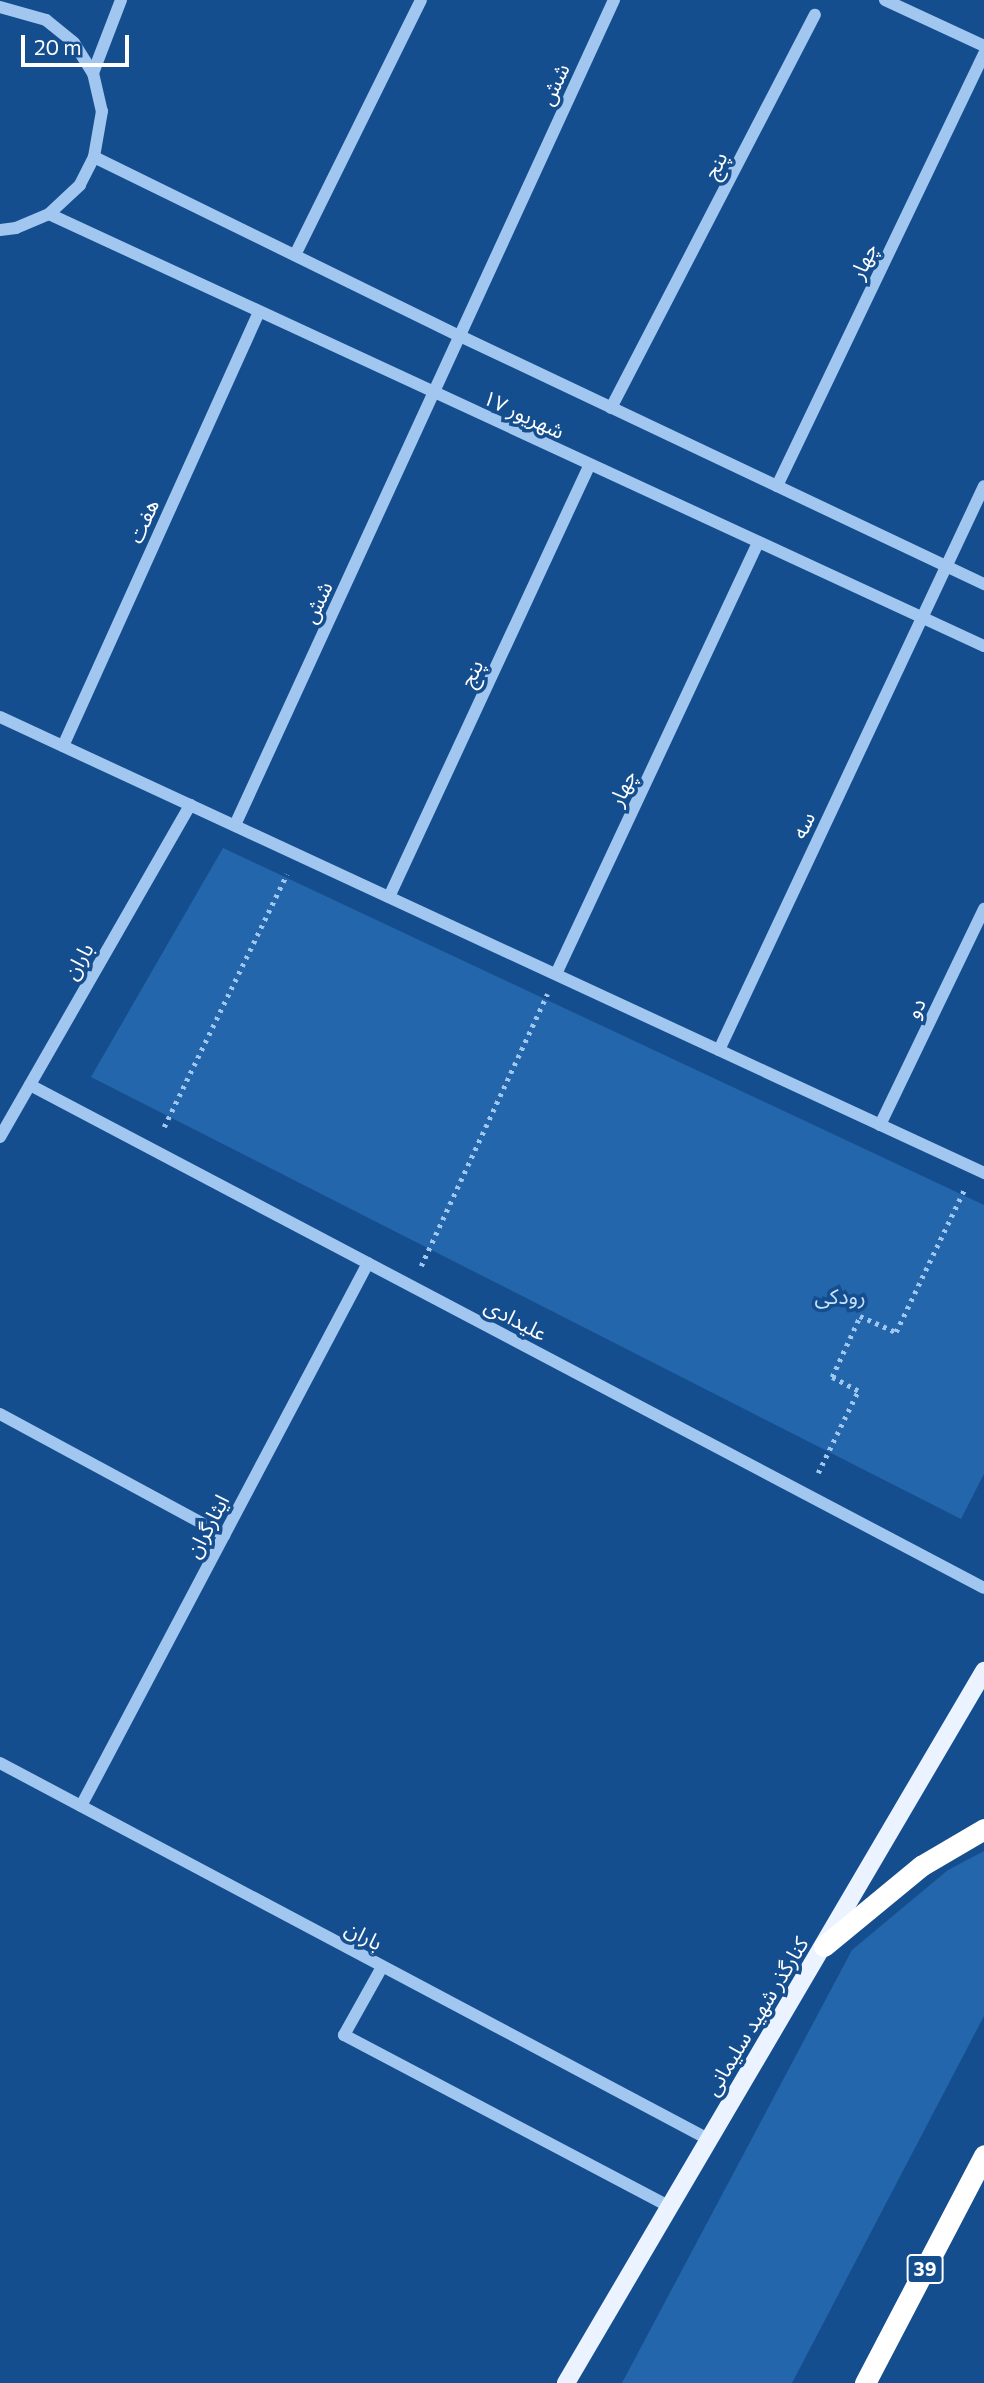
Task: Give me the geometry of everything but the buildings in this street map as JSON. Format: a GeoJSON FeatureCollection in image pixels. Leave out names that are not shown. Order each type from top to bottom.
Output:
{"type":"FeatureCollection","features":[{"type":"Feature","properties":{"kind":"highway"},"geometry":{"type":"LineString","coordinates":[[824,1945],[921,1866],[984,1829]]}},
{"type":"Feature","properties":{"kind":"highway","name":"39"},"geometry":{"type":"LineString","coordinates":[[865,2383],[984,2155]]}},
{"type":"Feature","properties":{"kind":"main road","name":"کنارگذر شهید سلیمانی"},"geometry":{"type":"LineString","coordinates":[[566,2383],[984,1671]]}},
{"type":"Feature","properties":{"kind":"street"},"geometry":{"type":"LineString","coordinates":[[93,73],[121,0]]}},
{"type":"Feature","properties":{"kind":"street"},"geometry":{"type":"LineString","coordinates":[[295,255],[421,0]]}},
{"type":"Feature","properties":{"kind":"street","name":"شش"},"geometry":{"type":"LineString","coordinates":[[234,825],[614,0]]}},
{"type":"Feature","properties":{"kind":"street"},"geometry":{"type":"LineString","coordinates":[[885,0],[984,46]]}},
{"type":"Feature","properties":{"kind":"street"},"geometry":{"type":"LineString","coordinates":[[0,6],[46,20],[74,43],[93,73],[102,111],[94,157],[80,185],[49,214],[16,228],[0,230]]}},
{"type":"Feature","properties":{"kind":"street","name":"پنج"},"geometry":{"type":"LineString","coordinates":[[611,408],[815,15]]}},
{"type":"Feature","properties":{"kind":"street","name":"چهار"},"geometry":{"type":"LineString","coordinates":[[777,486],[984,53]]}},
{"type":"Feature","properties":{"kind":"street","name":"۱۷ شهریور"},"geometry":{"type":"LineString","coordinates":[[94,157],[460,336],[984,584]]}},
{"type":"Feature","properties":{"kind":"street","name":"۱۷ شهریور"},"geometry":{"type":"LineString","coordinates":[[49,214],[434,395],[984,646]]}},
{"type":"Feature","properties":{"kind":"street","name":"هفت"},"geometry":{"type":"LineString","coordinates":[[63,746],[259,312]]}},
{"type":"Feature","properties":{"kind":"street","name":"پنج"},"geometry":{"type":"LineString","coordinates":[[389,897],[589,466]]}},
{"type":"Feature","properties":{"kind":"street"},"geometry":{"type":"LineString","coordinates":[[948,567],[984,486]]}},
{"type":"Feature","properties":{"kind":"street","name":"چهار"},"geometry":{"type":"LineString","coordinates":[[556,974],[758,542]]}},
{"type":"Feature","properties":{"kind":"street","name":"سه"},"geometry":{"type":"LineString","coordinates":[[719,1050],[921,617],[948,567]]}},
{"type":"Feature","properties":{"kind":"street"},"geometry":{"type":"LineString","coordinates":[[0,717],[979,1171]]}},
{"type":"Feature","properties":{"kind":"street","name":"باران"},"geometry":{"type":"LineString","coordinates":[[0,1137],[190,805]]}},
{"type":"Feature","properties":{"kind":"street","name":"دو"},"geometry":{"type":"LineString","coordinates":[[880,1125],[984,909]]}},
{"type":"Feature","properties":{"kind":"street","name":"علیدادی"},"geometry":{"type":"LineString","coordinates":[[30,1085],[984,1588]]}},
{"type":"Feature","properties":{"kind":"street","name":"ایثارگران"},"geometry":{"type":"LineString","coordinates":[[81,1806],[368,1263]]}},
{"type":"Feature","properties":{"kind":"street"},"geometry":{"type":"LineString","coordinates":[[0,1414],[224,1535]]}},
{"type":"Feature","properties":{"kind":"street","name":"باران"},"geometry":{"type":"LineString","coordinates":[[0,1763],[710,2140]]}},
{"type":"Feature","properties":{"kind":"street"},"geometry":{"type":"LineString","coordinates":[[382,1967],[344,2035],[670,2207]]}},
{"type":"Feature","properties":{"kind":"path"},"geometry":{"type":"LineString","coordinates":[[153,1150],[296,854]]}},
{"type":"Feature","properties":{"kind":"path"},"geometry":{"type":"LineString","coordinates":[[411,1286],[556,974]]}},
{"type":"Feature","properties":{"kind":"path"},"geometry":{"type":"LineString","coordinates":[[808,1495],[858,1391],[832,1377],[860,1316],[897,1332],[979,1171]]}},
{"type":"Feature","properties":{"kind":"green space","name":"رودکی"},"geometry":{"type":"Polygon","coordinates":[[[223,848],[984,1205],[984,1474],[961,1519],[91,1077],[223,848]]]}},
{"type":"Feature","properties":{"kind":"green space"},"geometry":{"type":"Polygon","coordinates":[[[984,1851],[984,2016],[792,2383],[622,2383],[852,1950],[948,1870],[984,1851]]]}}]}
